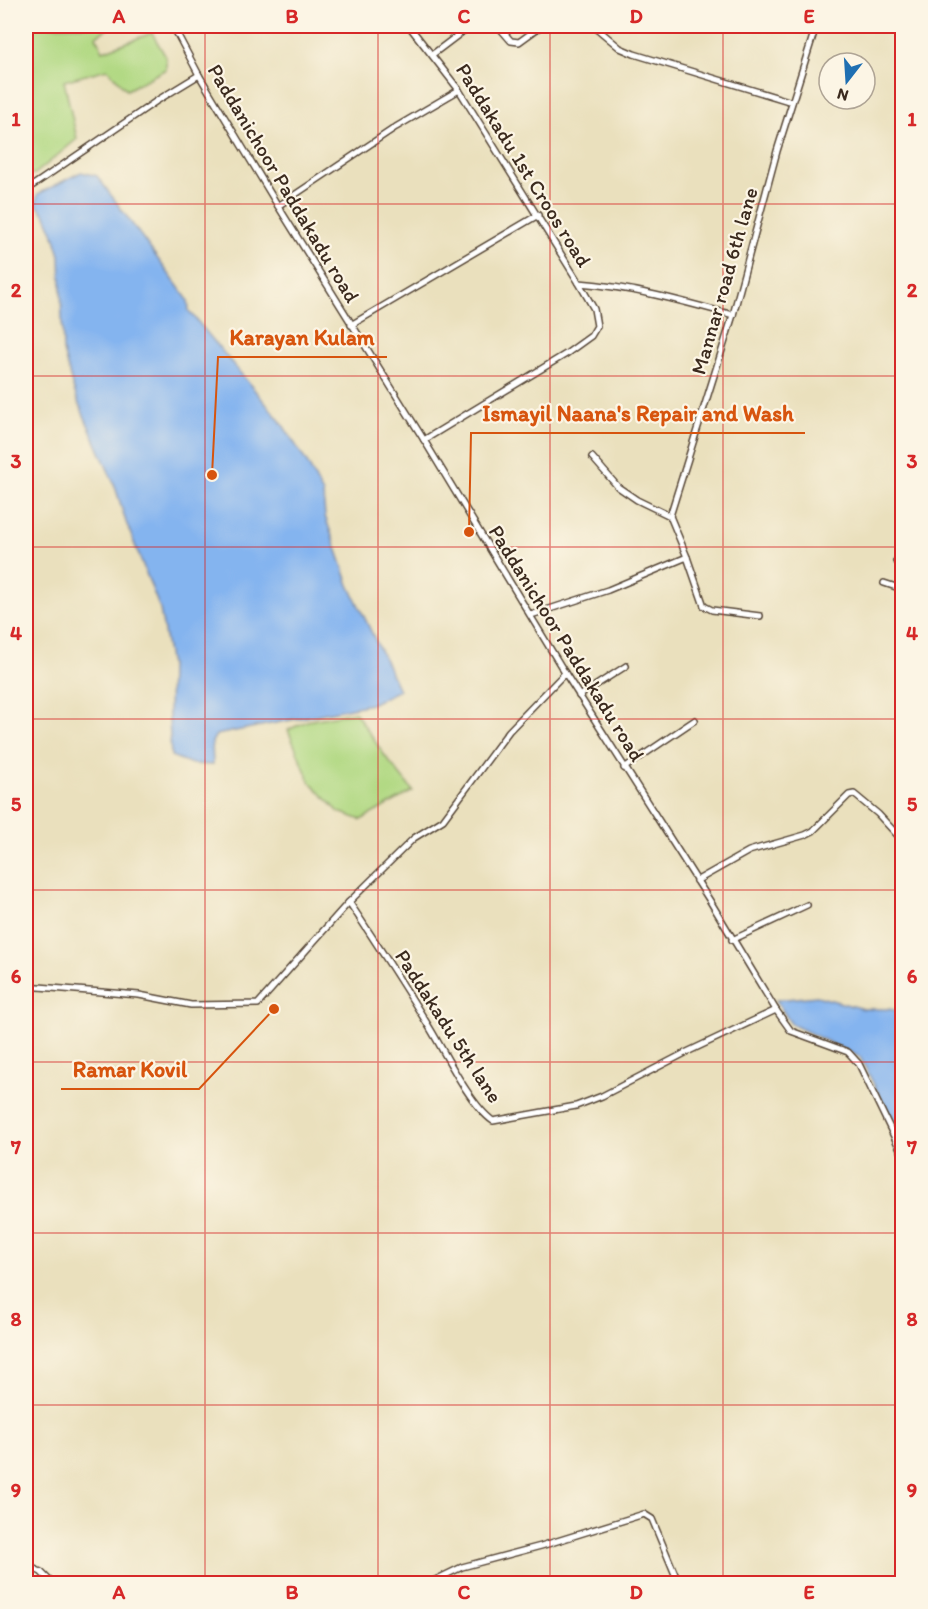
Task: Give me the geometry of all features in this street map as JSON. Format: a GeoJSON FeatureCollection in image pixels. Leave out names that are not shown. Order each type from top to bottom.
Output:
{"type":"FeatureCollection","features":[{"type":"Feature","properties":{"kind":"street","name":"Paddanichoor Paddakadu road"},"geometry":{"type":"LineString","coordinates":[[173,26],[199,75],[278,206],[424,440],[579,696],[776,1010],[790,1031],[848,1052],[859,1064],[903,1153]]}},
{"type":"Feature","properties":{"kind":"street","name":"Paddakadu 1st Croos road"},"geometry":{"type":"LineString","coordinates":[[409,26],[459,90],[579,283],[611,285],[733,315]]}},
{"type":"Feature","properties":{"kind":"street"},"geometry":{"type":"LineString","coordinates":[[433,54],[470,26]]}},
{"type":"Feature","properties":{"kind":"street"},"geometry":{"type":"LineString","coordinates":[[498,26],[511,41],[519,42],[541,26]]}},
{"type":"Feature","properties":{"kind":"street"},"geometry":{"type":"LineString","coordinates":[[594,26],[620,48],[634,54],[792,102]]}},
{"type":"Feature","properties":{"kind":"street","name":"Mannar road 6th lane"},"geometry":{"type":"LineString","coordinates":[[670,516],[733,315],[792,102],[816,26]]}},
{"type":"Feature","properties":{"kind":"street"},"geometry":{"type":"LineString","coordinates":[[26,190],[158,100],[199,75]]}},
{"type":"Feature","properties":{"kind":"street"},"geometry":{"type":"LineString","coordinates":[[278,206],[396,127],[459,90]]}},
{"type":"Feature","properties":{"kind":"street"},"geometry":{"type":"LineString","coordinates":[[351,325],[538,215]]}},
{"type":"Feature","properties":{"kind":"street"},"geometry":{"type":"LineString","coordinates":[[424,440],[566,354],[591,336],[597,326],[594,309],[579,283]]}},
{"type":"Feature","properties":{"kind":"street"},"geometry":{"type":"LineString","coordinates":[[592,457],[618,486],[637,500],[670,516],[704,606],[712,610],[760,616]]}},
{"type":"Feature","properties":{"kind":"street"},"geometry":{"type":"LineString","coordinates":[[531,615],[608,590],[687,557]]}},
{"type":"Feature","properties":{"kind":"street"},"geometry":{"type":"LineString","coordinates":[[884,583],[903,589]]}},
{"type":"Feature","properties":{"kind":"street"},"geometry":{"type":"LineString","coordinates":[[579,696],[626,666]]}},
{"type":"Feature","properties":{"kind":"street"},"geometry":{"type":"LineString","coordinates":[[26,986],[139,995],[191,1005],[258,1004],[349,902],[414,838],[443,820],[509,731],[565,672]]}},
{"type":"Feature","properties":{"kind":"street"},"geometry":{"type":"LineString","coordinates":[[624,768],[695,720]]}},
{"type":"Feature","properties":{"kind":"street"},"geometry":{"type":"LineString","coordinates":[[696,881],[749,852],[805,835],[820,825],[849,795],[854,794],[878,814],[903,840]]}},
{"type":"Feature","properties":{"kind":"street","name":"Paddakadu 5th lane"},"geometry":{"type":"LineString","coordinates":[[349,902],[401,981],[470,1094],[486,1116],[494,1121],[576,1106],[602,1096],[776,1010]]}},
{"type":"Feature","properties":{"kind":"street"},"geometry":{"type":"LineString","coordinates":[[732,939],[807,905]]}},
{"type":"Feature","properties":{"kind":"street"},"geometry":{"type":"LineString","coordinates":[[427,1584],[462,1567],[541,1546],[644,1514],[652,1519],[679,1584]]}},
{"type":"Feature","properties":{"kind":"street"},"geometry":{"type":"LineString","coordinates":[[26,1565],[41,1572],[53,1584]]}},
{"type":"Feature","properties":{"kind":"green space"},"geometry":{"type":"Polygon","coordinates":[[[26,26],[112,26],[96,36],[103,51],[152,33],[166,57],[166,69],[127,90],[107,69],[64,81],[77,139],[35,174],[26,174],[26,26]]]}},
{"type":"Feature","properties":{"kind":"green space"},"geometry":{"type":"Polygon","coordinates":[[[355,712],[385,756],[413,791],[361,820],[339,812],[310,782],[288,730],[307,721],[355,712]]]}},
{"type":"Feature","properties":{"kind":"water"},"geometry":{"type":"Polygon","coordinates":[[[81,172],[97,176],[188,300],[189,311],[281,422],[308,464],[323,494],[325,516],[349,585],[399,690],[371,704],[216,735],[212,742],[213,765],[192,764],[171,756],[170,665],[160,609],[126,522],[115,486],[72,384],[63,351],[60,255],[46,216],[36,204],[38,194],[81,172]]]}},
{"type":"Feature","properties":{"kind":"water"},"geometry":{"type":"Polygon","coordinates":[[[817,996],[863,1009],[889,1009],[902,1012],[902,1140],[860,1057],[791,1024],[776,1000],[817,996]]]}},
{"type":"Feature","properties":{"kind":"place","name":"Karayan Kulam"},"geometry":{"type":"Point","coordinates":[212,475]}},
{"type":"Feature","properties":{"kind":"place","name":"Ismayil Naana's Repair and Wash"},"geometry":{"type":"Point","coordinates":[469,532]}},
{"type":"Feature","properties":{"kind":"place","name":"Ramar Kovil"},"geometry":{"type":"Point","coordinates":[274,1009]}}]}
